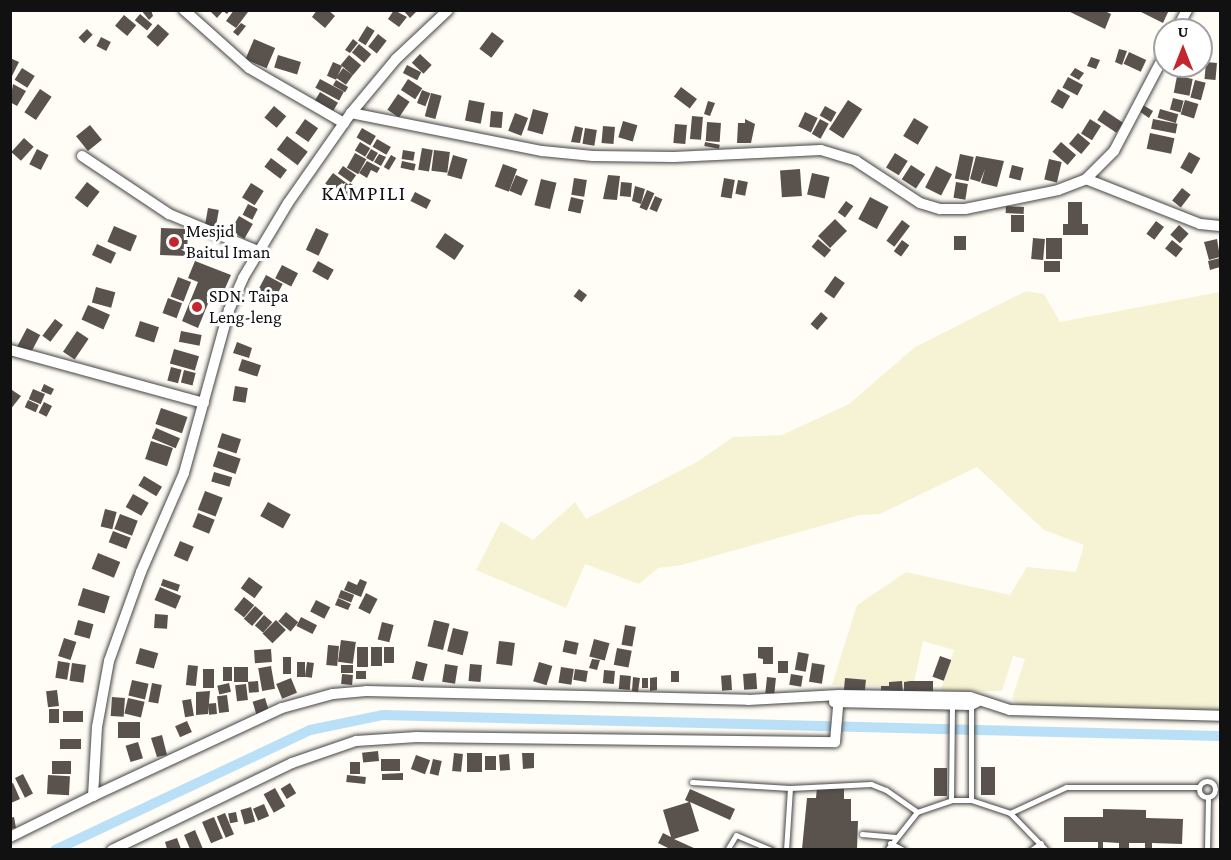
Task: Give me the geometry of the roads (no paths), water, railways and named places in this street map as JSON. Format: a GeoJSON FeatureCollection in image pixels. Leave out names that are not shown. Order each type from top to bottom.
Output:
{"type":"FeatureCollection","features":[{"type":"Feature","properties":{"kind":"street"},"geometry":{"type":"LineString","coordinates":[[184,10],[249,68],[344,123]]}},
{"type":"Feature","properties":{"kind":"street"},"geometry":{"type":"LineString","coordinates":[[93,796],[97,727],[109,661],[137,582],[184,473],[229,310],[258,251],[351,113],[380,76],[448,10]]}},
{"type":"Feature","properties":{"kind":"street"},"geometry":{"type":"LineString","coordinates":[[351,113],[542,151],[593,156],[674,157],[821,150],[856,161],[897,191],[940,209],[997,203],[1058,190],[1086,179],[1114,152],[1153,77]]}},
{"type":"Feature","properties":{"kind":"street"},"geometry":{"type":"LineString","coordinates":[[82,156],[169,214],[258,251]]}},
{"type":"Feature","properties":{"kind":"street"},"geometry":{"type":"LineString","coordinates":[[1086,179],[1200,224],[1221,226]]}},
{"type":"Feature","properties":{"kind":"street"},"geometry":{"type":"LineString","coordinates":[[10,350],[204,403]]}},
{"type":"Feature","properties":{"kind":"street"},"geometry":{"type":"LineString","coordinates":[[10,837],[252,720],[333,694],[420,690],[621,698],[818,699],[839,703],[973,704],[1010,710],[1221,716]]}},
{"type":"Feature","properties":{"kind":"street"},"geometry":{"type":"LineString","coordinates":[[112,849],[292,764],[356,741],[417,737],[835,742],[838,736],[839,703]]}},
{"type":"Feature","properties":{"kind":"lane"},"geometry":{"type":"LineString","coordinates":[[951,800],[952,704]]}},
{"type":"Feature","properties":{"kind":"lane"},"geometry":{"type":"LineString","coordinates":[[971,800],[973,704]]}},
{"type":"Feature","properties":{"kind":"lane"},"geometry":{"type":"LineString","coordinates":[[1010,813],[1066,787],[1199,787],[1209,781],[1218,790],[1208,797]]}},
{"type":"Feature","properties":{"kind":"lane"},"geometry":{"type":"LineString","coordinates":[[692,782],[790,788],[871,784],[917,812]]}},
{"type":"Feature","properties":{"kind":"lane"},"geometry":{"type":"LineString","coordinates":[[1199,787],[1201,794],[1208,797]]}},
{"type":"Feature","properties":{"kind":"lane"},"geometry":{"type":"LineString","coordinates":[[786,849],[790,788]]}},
{"type":"Feature","properties":{"kind":"lane"},"geometry":{"type":"LineString","coordinates":[[1207,849],[1208,797]]}},
{"type":"Feature","properties":{"kind":"lane"},"geometry":{"type":"LineString","coordinates":[[887,849],[917,812],[951,800],[971,800],[1010,813],[1046,849]]}},
{"type":"Feature","properties":{"kind":"lane"},"geometry":{"type":"LineString","coordinates":[[862,834],[896,837]]}},
{"type":"Feature","properties":{"kind":"lane"},"geometry":{"type":"LineString","coordinates":[[727,849],[736,835],[772,849]]}},
{"type":"Feature","properties":{"kind":"lane"},"geometry":{"type":"LineString","coordinates":[[890,843],[903,849]]}},
{"type":"Feature","properties":{"kind":"lane"},"geometry":{"type":"LineString","coordinates":[[1031,849],[1041,843]]}},
{"type":"Feature","properties":{"kind":"waterway"},"geometry":{"type":"LineString","coordinates":[[55,850],[310,730],[383,715],[1220,736]]}},
{"type":"Feature","properties":{"kind":"place","name":"Mesjid Baitul Iman"},"geometry":{"type":"Point","coordinates":[174,242]}},
{"type":"Feature","properties":{"kind":"place","name":"SDN. Taipa Leng-leng"},"geometry":{"type":"Point","coordinates":[197,307]}},
{"type":"Feature","properties":{"kind":"district","name":"KAMPILI"},"geometry":{"type":"Point","coordinates":[364,193]}}]}
